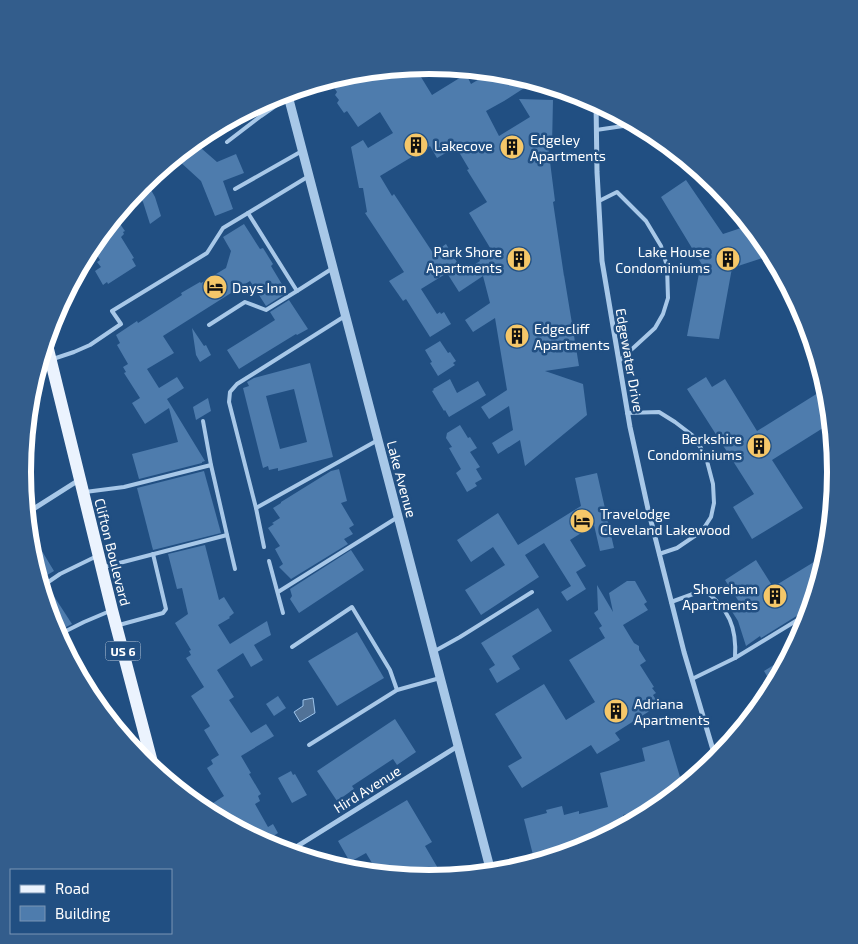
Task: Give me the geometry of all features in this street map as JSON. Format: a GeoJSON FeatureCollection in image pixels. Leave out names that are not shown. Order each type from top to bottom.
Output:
{"type":"FeatureCollection","features":[{"type":"Feature","properties":{"kind":"main road","name":"Clifton Boulevard"},"geometry":{"type":"LineString","coordinates":[[49,355],[150,755]]}},
{"type":"Feature","properties":{"kind":"street","name":"Lake Avenue"},"geometry":{"type":"LineString","coordinates":[[289,100],[489,865]]}},
{"type":"Feature","properties":{"kind":"street","name":"Edgewater Drive"},"geometry":{"type":"LineString","coordinates":[[596,111],[602,261],[628,412],[648,509],[671,602],[713,750]]}},
{"type":"Feature","properties":{"kind":"street"},"geometry":{"type":"LineString","coordinates":[[33,511],[81,486]]}},
{"type":"Feature","properties":{"kind":"street","name":"Hird Avenue"},"geometry":{"type":"LineString","coordinates":[[296,847],[458,746]]}},
{"type":"Feature","properties":{"kind":"lane"},"geometry":{"type":"LineString","coordinates":[[226,142],[272,107]]}},
{"type":"Feature","properties":{"kind":"lane"},"geometry":{"type":"LineString","coordinates":[[596,130],[624,126]]}},
{"type":"Feature","properties":{"kind":"lane"},"geometry":{"type":"LineString","coordinates":[[235,189],[302,151]]}},
{"type":"Feature","properties":{"kind":"lane"},"geometry":{"type":"LineString","coordinates":[[50,359],[90,345],[121,324],[112,311],[207,254],[223,228],[309,176]]}},
{"type":"Feature","properties":{"kind":"lane"},"geometry":{"type":"LineString","coordinates":[[599,201],[617,192],[646,221],[661,246],[667,266],[668,298],[663,314],[655,328],[619,361]]}},
{"type":"Feature","properties":{"kind":"lane"},"geometry":{"type":"LineString","coordinates":[[248,213],[296,290]]}},
{"type":"Feature","properties":{"kind":"lane"},"geometry":{"type":"LineString","coordinates":[[209,325],[245,302],[266,310],[333,268]]}},
{"type":"Feature","properties":{"kind":"lane"},"geometry":{"type":"LineString","coordinates":[[264,547],[229,402],[230,392],[237,384],[345,316]]}},
{"type":"Feature","properties":{"kind":"lane"},"geometry":{"type":"LineString","coordinates":[[628,412],[658,412],[692,435],[707,461],[713,484],[714,503],[711,517],[702,531],[678,548],[659,554]]}},
{"type":"Feature","properties":{"kind":"lane"},"geometry":{"type":"LineString","coordinates":[[203,421],[235,569]]}},
{"type":"Feature","properties":{"kind":"lane"},"geometry":{"type":"LineString","coordinates":[[256,508],[378,440]]}},
{"type":"Feature","properties":{"kind":"lane"},"geometry":{"type":"LineString","coordinates":[[81,486],[124,487],[211,465]]}},
{"type":"Feature","properties":{"kind":"lane"},"geometry":{"type":"LineString","coordinates":[[278,592],[398,517]]}},
{"type":"Feature","properties":{"kind":"lane"},"geometry":{"type":"LineString","coordinates":[[47,582],[60,574],[101,561],[153,554],[227,535]]}},
{"type":"Feature","properties":{"kind":"lane"},"geometry":{"type":"LineString","coordinates":[[116,626],[165,612],[166,609],[153,554]]}},
{"type":"Feature","properties":{"kind":"lane"},"geometry":{"type":"LineString","coordinates":[[269,561],[283,612]]}},
{"type":"Feature","properties":{"kind":"lane"},"geometry":{"type":"LineString","coordinates":[[671,602],[704,590],[715,598],[731,622],[734,634],[735,658]]}},
{"type":"Feature","properties":{"kind":"lane"},"geometry":{"type":"LineString","coordinates":[[433,652],[532,592]]}},
{"type":"Feature","properties":{"kind":"lane"},"geometry":{"type":"LineString","coordinates":[[292,647],[352,607],[390,670],[397,690]]}},
{"type":"Feature","properties":{"kind":"lane"},"geometry":{"type":"LineString","coordinates":[[65,631],[112,610]]}},
{"type":"Feature","properties":{"kind":"lane"},"geometry":{"type":"LineString","coordinates":[[692,680],[735,658],[798,620]]}},
{"type":"Feature","properties":{"kind":"lane"},"geometry":{"type":"LineString","coordinates":[[309,745],[397,690],[440,678]]}},
{"type":"Feature","properties":{"kind":"water"},"geometry":{"type":"Polygon","coordinates":[[[313,698],[315,713],[300,722],[294,712],[303,706],[303,700],[313,698]]]}},
{"type":"Feature","properties":{"kind":"building"},"geometry":{"type":"Polygon","coordinates":[[[424,74],[421,77],[432,95],[463,76],[467,76],[471,84],[481,78],[526,87],[486,111],[499,136],[530,117],[519,99],[553,100],[552,146],[548,146],[555,201],[553,202],[579,366],[545,371],[583,384],[587,415],[525,466],[520,440],[498,454],[492,443],[513,430],[509,406],[489,419],[481,407],[507,390],[495,318],[473,332],[465,320],[490,303],[483,276],[459,292],[447,273],[421,289],[437,314],[444,312],[451,324],[430,337],[406,299],[403,301],[389,281],[404,272],[365,213],[367,212],[363,188],[359,188],[351,147],[363,140],[368,148],[393,133],[380,112],[358,127],[347,111],[344,113],[337,103],[339,100],[335,95],[337,92],[333,86],[351,82],[424,74]],[[430,146],[380,176],[433,253],[446,244],[463,272],[480,261],[479,259],[495,256],[469,213],[487,202],[467,170],[469,169],[456,147],[437,158],[430,146]]]}},
{"type":"Feature","properties":{"kind":"building"},"geometry":{"type":"Polygon","coordinates":[[[200,147],[217,162],[236,154],[244,173],[223,181],[233,209],[215,216],[201,181],[180,162],[187,156],[200,147]]]}},
{"type":"Feature","properties":{"kind":"building","name":"Lake House Condominiums"},"geometry":{"type":"Polygon","coordinates":[[[686,180],[723,234],[743,227],[764,258],[732,268],[719,339],[687,336],[701,263],[661,197],[686,180]]]}},
{"type":"Feature","properties":{"kind":"building"},"geometry":{"type":"Polygon","coordinates":[[[150,189],[161,216],[150,224],[141,199],[150,189]]]}},
{"type":"Feature","properties":{"kind":"building"},"geometry":{"type":"Polygon","coordinates":[[[119,223],[125,231],[121,237],[134,258],[132,259],[136,266],[108,284],[107,282],[103,285],[95,271],[101,267],[97,262],[100,260],[96,254],[119,223]]]}},
{"type":"Feature","properties":{"kind":"building"},"geometry":{"type":"Polygon","coordinates":[[[244,224],[260,249],[263,248],[273,264],[271,266],[286,291],[285,294],[266,306],[250,281],[163,336],[174,353],[147,369],[159,388],[177,377],[184,388],[167,399],[205,461],[139,479],[132,454],[178,442],[169,408],[145,424],[132,403],[140,398],[124,373],[126,372],[123,367],[128,364],[117,345],[120,343],[116,335],[182,295],[181,293],[226,268],[231,251],[223,237],[244,224]]]}},
{"type":"Feature","properties":{"kind":"building"},"geometry":{"type":"Polygon","coordinates":[[[289,300],[308,329],[296,334],[239,369],[227,350],[275,320],[270,312],[289,300]]]}},
{"type":"Feature","properties":{"kind":"building"},"geometry":{"type":"Polygon","coordinates":[[[192,328],[204,346],[206,345],[211,355],[200,362],[196,355],[192,328]]]}},
{"type":"Feature","properties":{"kind":"building"},"geometry":{"type":"Polygon","coordinates":[[[440,341],[456,361],[453,363],[455,365],[438,376],[425,350],[440,341]]]}},
{"type":"Feature","properties":{"kind":"building"},"geometry":{"type":"Polygon","coordinates":[[[310,363],[333,457],[278,471],[278,468],[269,470],[268,466],[263,468],[243,388],[249,386],[247,382],[254,378],[310,363]],[[294,389],[266,396],[280,449],[307,442],[294,389]]]}},
{"type":"Feature","properties":{"kind":"building","name":"Berkshire Condominiums"},"geometry":{"type":"Polygon","coordinates":[[[706,377],[712,387],[725,379],[757,431],[819,393],[824,427],[772,460],[803,508],[752,539],[733,507],[754,494],[687,389],[706,377]]]}},
{"type":"Feature","properties":{"kind":"building"},"geometry":{"type":"Polygon","coordinates":[[[450,379],[457,393],[478,381],[486,395],[449,417],[432,391],[450,379]]]}},
{"type":"Feature","properties":{"kind":"building"},"geometry":{"type":"Polygon","coordinates":[[[208,398],[211,411],[196,420],[193,407],[208,398]]]}},
{"type":"Feature","properties":{"kind":"building"},"geometry":{"type":"Polygon","coordinates":[[[460,425],[477,448],[470,452],[480,467],[476,469],[482,479],[475,483],[477,486],[467,492],[456,473],[461,469],[449,448],[452,447],[446,438],[447,433],[460,425]]]}},
{"type":"Feature","properties":{"kind":"building"},"geometry":{"type":"Polygon","coordinates":[[[339,469],[347,501],[341,503],[354,525],[349,528],[353,534],[344,539],[348,544],[291,579],[279,567],[283,564],[275,549],[280,546],[268,528],[280,518],[273,508],[331,471],[339,469]]]}},
{"type":"Feature","properties":{"kind":"building"},"geometry":{"type":"Polygon","coordinates":[[[204,471],[221,533],[153,550],[137,488],[204,471]]]}},
{"type":"Feature","properties":{"kind":"building"},"geometry":{"type":"Polygon","coordinates":[[[597,473],[614,548],[600,551],[594,525],[570,540],[586,566],[576,572],[586,589],[567,601],[561,592],[571,586],[544,543],[525,555],[539,577],[481,615],[465,590],[505,565],[493,547],[471,562],[457,540],[498,513],[518,545],[581,506],[575,478],[597,473]]]}},
{"type":"Feature","properties":{"kind":"building"},"geometry":{"type":"Polygon","coordinates":[[[38,545],[54,571],[45,576],[38,545]]]}},
{"type":"Feature","properties":{"kind":"building"},"geometry":{"type":"Polygon","coordinates":[[[205,545],[219,600],[224,597],[234,613],[230,618],[218,625],[230,644],[267,621],[271,635],[254,645],[263,660],[251,667],[243,653],[217,670],[234,697],[229,700],[251,733],[266,724],[274,736],[241,756],[261,794],[258,796],[260,801],[255,804],[268,827],[273,824],[278,833],[272,837],[253,829],[211,805],[224,796],[207,768],[213,764],[211,760],[219,755],[204,730],[210,726],[191,696],[204,687],[186,658],[191,655],[189,651],[191,650],[175,623],[188,614],[182,588],[177,589],[168,554],[205,545]]]}},
{"type":"Feature","properties":{"kind":"building"},"geometry":{"type":"Polygon","coordinates":[[[351,550],[364,570],[299,613],[290,599],[292,596],[290,589],[351,550]]]}},
{"type":"Feature","properties":{"kind":"building","name":"Shoreham Apartments"},"geometry":{"type":"Polygon","coordinates":[[[756,560],[773,587],[816,560],[800,614],[746,646],[738,621],[731,610],[741,605],[725,580],[756,560]]]}},
{"type":"Feature","properties":{"kind":"building"},"geometry":{"type":"Polygon","coordinates":[[[627,581],[635,581],[647,602],[644,604],[648,610],[623,625],[634,643],[639,646],[639,650],[646,661],[640,665],[654,687],[652,688],[656,693],[653,695],[659,705],[615,733],[620,740],[597,754],[591,745],[522,788],[508,766],[522,758],[495,714],[544,684],[566,720],[595,702],[569,660],[605,638],[599,628],[602,626],[594,613],[598,610],[597,585],[613,612],[609,593],[627,581]]]}},
{"type":"Feature","properties":{"kind":"building"},"geometry":{"type":"Polygon","coordinates":[[[49,588],[72,624],[64,628],[49,588]]]}},
{"type":"Feature","properties":{"kind":"building"},"geometry":{"type":"Polygon","coordinates":[[[538,608],[552,631],[512,656],[520,669],[497,683],[489,669],[495,665],[481,643],[538,608]]]}},
{"type":"Feature","properties":{"kind":"building"},"geometry":{"type":"Polygon","coordinates":[[[357,632],[384,678],[337,706],[308,661],[357,632]]]}},
{"type":"Feature","properties":{"kind":"building"},"geometry":{"type":"Polygon","coordinates":[[[778,663],[769,679],[764,671],[778,663]]]}},
{"type":"Feature","properties":{"kind":"building"},"geometry":{"type":"Polygon","coordinates":[[[278,696],[286,708],[274,716],[266,704],[278,696]]]}},
{"type":"Feature","properties":{"kind":"building"},"geometry":{"type":"Polygon","coordinates":[[[395,719],[416,752],[397,765],[393,759],[352,786],[354,789],[337,801],[317,771],[395,719]]]}},
{"type":"Feature","properties":{"kind":"building"},"geometry":{"type":"Polygon","coordinates":[[[669,740],[681,780],[650,803],[635,812],[623,815],[624,818],[605,829],[559,846],[557,849],[533,856],[524,819],[547,813],[546,810],[562,806],[564,815],[579,811],[579,814],[608,807],[600,773],[645,761],[642,748],[669,740]]]}},
{"type":"Feature","properties":{"kind":"building"},"geometry":{"type":"Polygon","coordinates":[[[291,771],[293,775],[295,774],[307,795],[292,803],[278,778],[291,771]]]}},
{"type":"Feature","properties":{"kind":"building"},"geometry":{"type":"Polygon","coordinates":[[[407,800],[432,842],[425,846],[439,870],[403,869],[373,865],[366,853],[350,862],[338,841],[407,800]]]}},
{"type":"Feature","properties":{"kind":"place","name":"Lakecove"},"geometry":{"type":"Point","coordinates":[416,145]}},
{"type":"Feature","properties":{"kind":"place","name":"Edgeley Apartments"},"geometry":{"type":"Point","coordinates":[512,147]}},
{"type":"Feature","properties":{"kind":"place","name":"Park Shore Apartments"},"geometry":{"type":"Point","coordinates":[519,259]}},
{"type":"Feature","properties":{"kind":"place","name":"Lake House Condominiums"},"geometry":{"type":"Point","coordinates":[728,259]}},
{"type":"Feature","properties":{"kind":"place","name":"Days Inn"},"geometry":{"type":"Point","coordinates":[215,287]}},
{"type":"Feature","properties":{"kind":"place","name":"Edgecliff Apartments"},"geometry":{"type":"Point","coordinates":[517,336]}},
{"type":"Feature","properties":{"kind":"place","name":"Berkshire Condominiums"},"geometry":{"type":"Point","coordinates":[759,446]}},
{"type":"Feature","properties":{"kind":"place","name":"Travelodge Cleveland Lakewood"},"geometry":{"type":"Point","coordinates":[582,521]}},
{"type":"Feature","properties":{"kind":"place","name":"Shoreham Apartments"},"geometry":{"type":"Point","coordinates":[775,596]}},
{"type":"Feature","properties":{"kind":"place","name":"Adriana Apartments"},"geometry":{"type":"Point","coordinates":[616,711]}}]}
